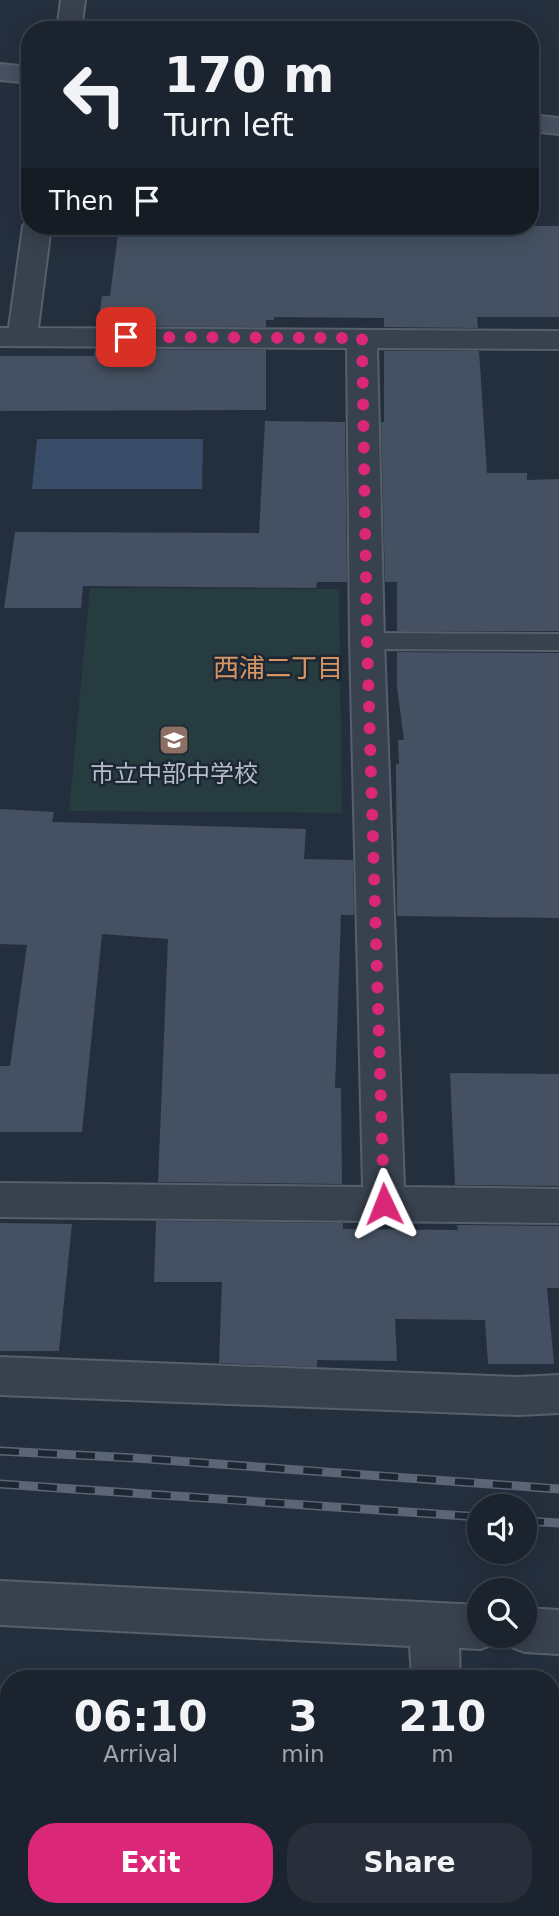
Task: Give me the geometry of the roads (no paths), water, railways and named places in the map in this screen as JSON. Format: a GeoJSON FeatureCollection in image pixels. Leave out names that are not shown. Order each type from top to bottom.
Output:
{"type":"FeatureCollection","features":[{"type":"Feature","properties":{"kind":"street"},"geometry":{"type":"LineString","coordinates":[[70,21],[73,0]]}},
{"type":"Feature","properties":{"kind":"street"},"geometry":{"type":"LineString","coordinates":[[0,72],[21,74]]}},
{"type":"Feature","properties":{"kind":"street"},"geometry":{"type":"LineString","coordinates":[[539,124],[559,126]]}},
{"type":"Feature","properties":{"kind":"street"},"geometry":{"type":"LineString","coordinates":[[35,235],[11,337],[559,340]]}},
{"type":"Feature","properties":{"kind":"street"},"geometry":{"type":"LineString","coordinates":[[362,338],[367,641],[384,1204]]}},
{"type":"Feature","properties":{"kind":"street"},"geometry":{"type":"LineString","coordinates":[[0,1200],[559,1206]]}},
{"type":"Feature","properties":{"kind":"street"},"geometry":{"type":"LineString","coordinates":[[0,1376],[519,1396],[559,1394]]}},
{"type":"Feature","properties":{"kind":"street"},"geometry":{"type":"LineString","coordinates":[[0,1603],[457,1626],[439,1670]]}},
{"type":"Feature","properties":{"kind":"street"},"geometry":{"type":"LineString","coordinates":[[537,1631],[559,1632]]}},
{"type":"Feature","properties":{"kind":"lane"},"geometry":{"type":"LineString","coordinates":[[367,641],[559,642]]}},
{"type":"Feature","properties":{"kind":"water"},"geometry":{"type":"Polygon","coordinates":[[[37,439],[203,439],[202,489],[32,489],[37,439]]]}},
{"type":"Feature","properties":{"kind":"railway"},"geometry":{"type":"LineString","coordinates":[[0,1451],[135,1458],[559,1489]]}},
{"type":"Feature","properties":{"kind":"railway"},"geometry":{"type":"LineString","coordinates":[[0,1484],[467,1516]]}},
{"type":"Feature","properties":{"kind":"railway"},"geometry":{"type":"LineString","coordinates":[[537,1522],[559,1523]]}},
{"type":"Feature","properties":{"kind":"place","name":"市立中部中学校"},"geometry":{"type":"Point","coordinates":[174,740]}},
{"type":"Feature","properties":{"kind":"district","name":"西浦二丁目"},"geometry":{"type":"Point","coordinates":[278,668]}}]}
